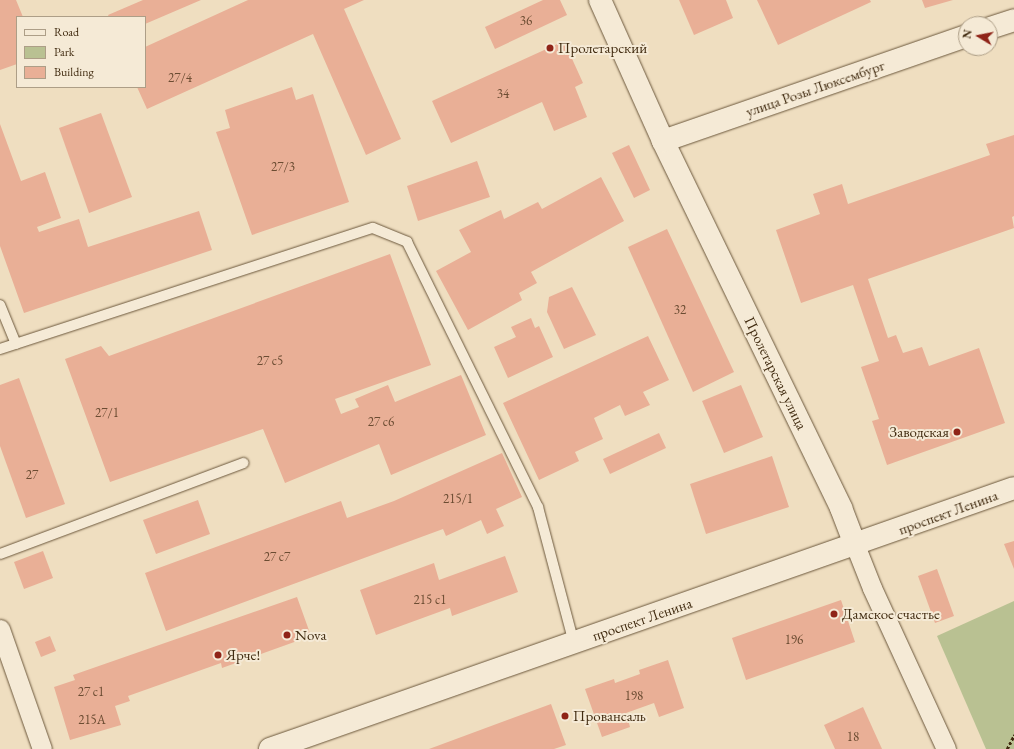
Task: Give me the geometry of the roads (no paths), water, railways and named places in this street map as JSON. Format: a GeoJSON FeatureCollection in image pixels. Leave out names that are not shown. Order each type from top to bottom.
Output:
{"type":"FeatureCollection","features":[{"type":"Feature","properties":{"kind":"street","name":"Пролетарская улица"},"geometry":{"type":"LineString","coordinates":[[600,0],[663,141],[841,508],[872,588],[946,749]]}},
{"type":"Feature","properties":{"kind":"street"},"geometry":{"type":"LineString","coordinates":[[998,25],[1014,20]]}},
{"type":"Feature","properties":{"kind":"street","name":"улица Розы Люксембург"},"geometry":{"type":"LineString","coordinates":[[663,141],[958,39]]}},
{"type":"Feature","properties":{"kind":"street","name":"проспект Ленина"},"geometry":{"type":"LineString","coordinates":[[270,749],[1014,488]]}},
{"type":"Feature","properties":{"kind":"street"},"geometry":{"type":"LineString","coordinates":[[0,629],[42,749]]}},
{"type":"Feature","properties":{"kind":"lane"},"geometry":{"type":"LineString","coordinates":[[0,349],[373,228],[407,242],[538,506],[574,643]]}},
{"type":"Feature","properties":{"kind":"lane"},"geometry":{"type":"LineString","coordinates":[[0,305],[16,344]]}},
{"type":"Feature","properties":{"kind":"lane"},"geometry":{"type":"LineString","coordinates":[[0,554],[244,463]]}},
{"type":"Feature","properties":{"kind":"place","name":"Пролетарский"},"geometry":{"type":"Point","coordinates":[550,48]}},
{"type":"Feature","properties":{"kind":"place","name":"Заводская"},"geometry":{"type":"Point","coordinates":[957,432]}},
{"type":"Feature","properties":{"kind":"place","name":"Дамское счастье"},"geometry":{"type":"Point","coordinates":[834,614]}},
{"type":"Feature","properties":{"kind":"place","name":"Nova"},"geometry":{"type":"Point","coordinates":[287,635]}},
{"type":"Feature","properties":{"kind":"place","name":"Ярче!"},"geometry":{"type":"Point","coordinates":[218,655]}},
{"type":"Feature","properties":{"kind":"place","name":"Провансаль"},"geometry":{"type":"Point","coordinates":[565,716]}}]}
